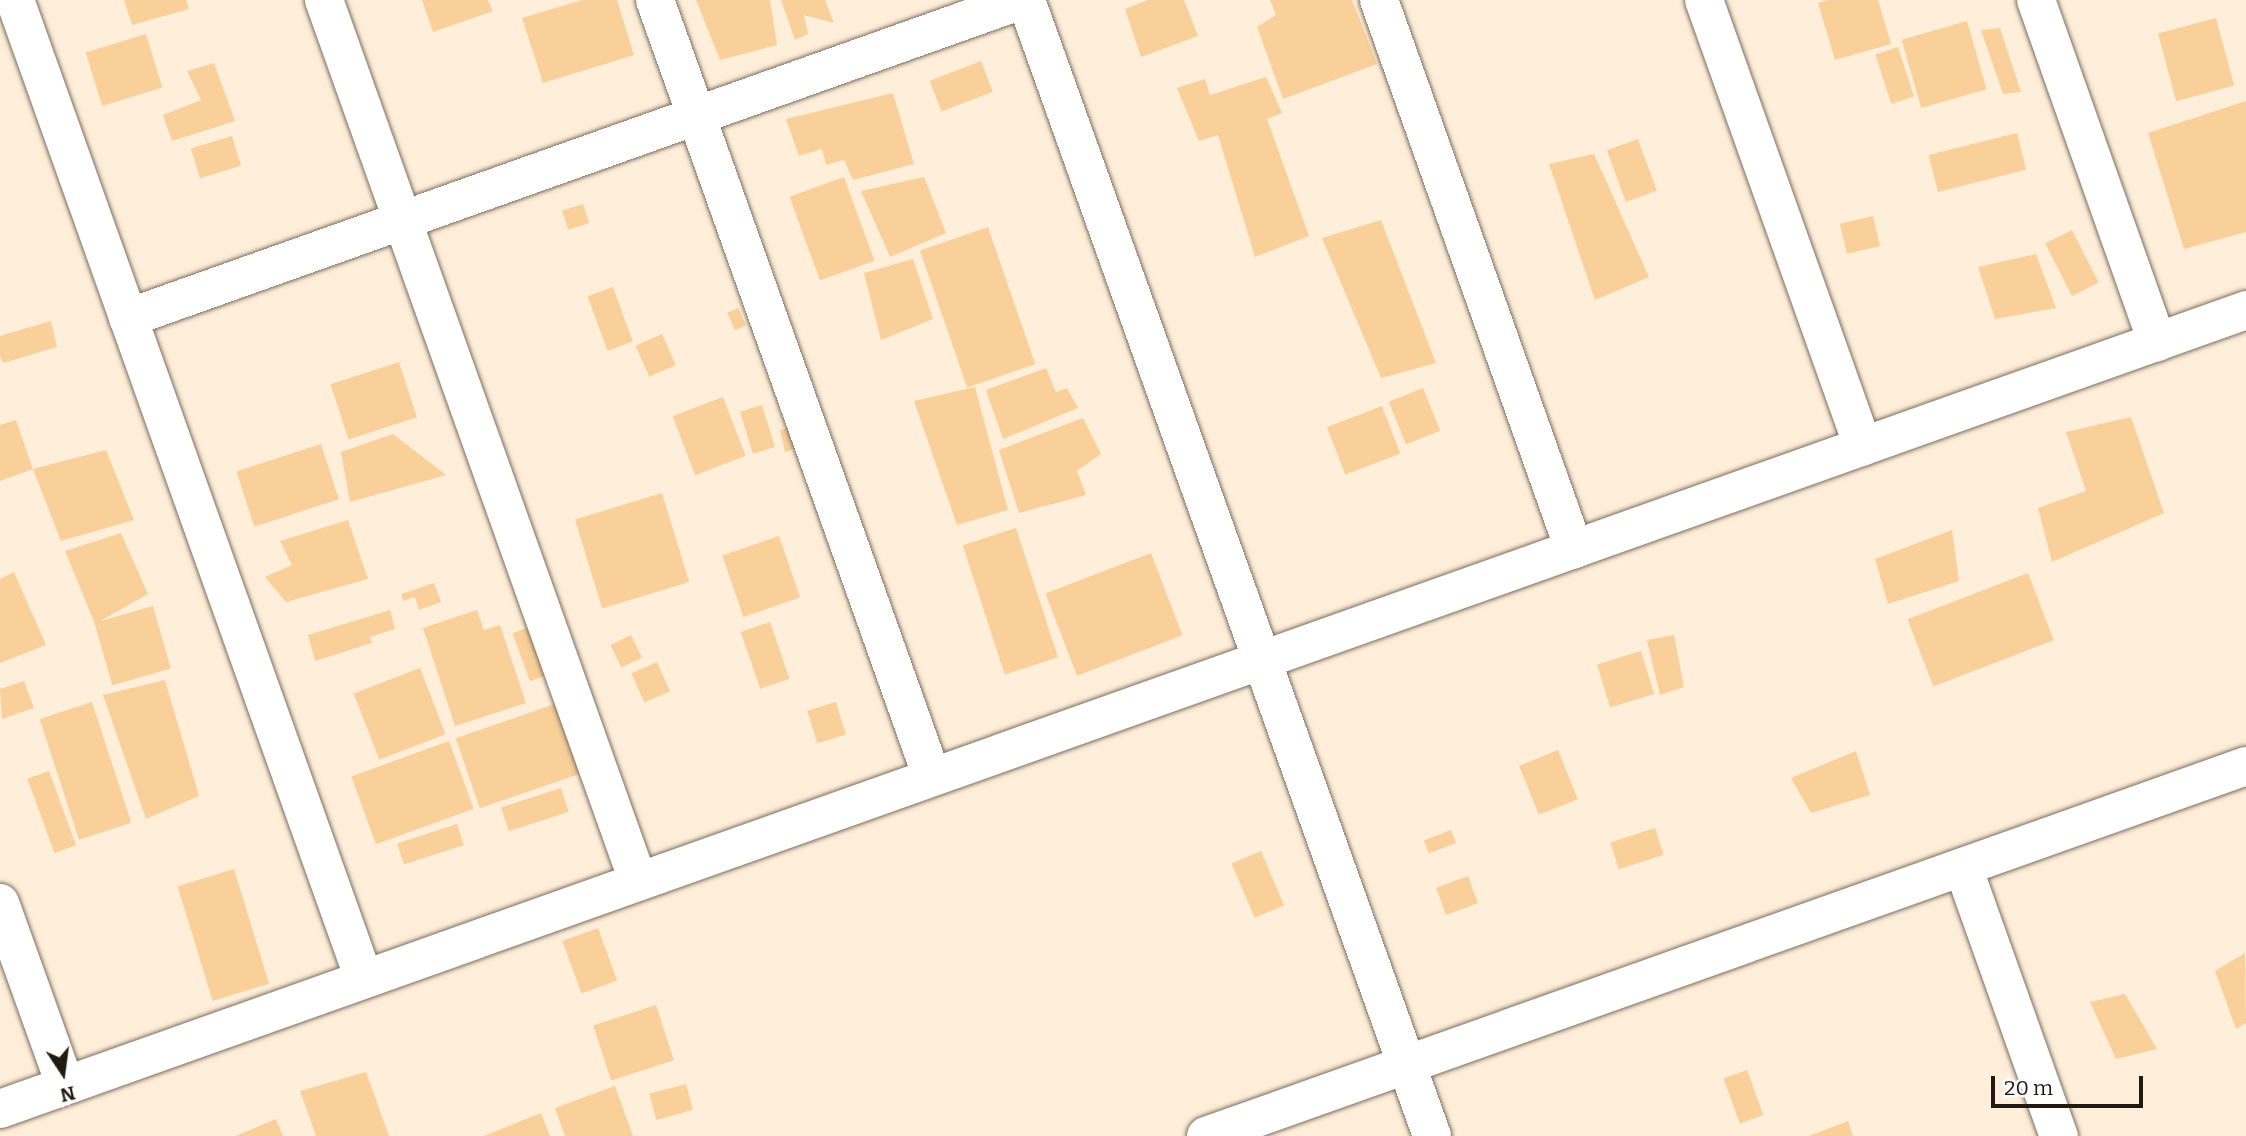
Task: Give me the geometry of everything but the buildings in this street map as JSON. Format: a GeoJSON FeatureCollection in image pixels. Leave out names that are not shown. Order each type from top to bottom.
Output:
{"type":"FeatureCollection","features":[{"type":"Feature","properties":{"kind":"street"},"geometry":{"type":"LineString","coordinates":[[15,0],[364,979]]}},
{"type":"Feature","properties":{"kind":"street"},"geometry":{"type":"LineString","coordinates":[[324,0],[638,881]]}},
{"type":"Feature","properties":{"kind":"street"},"geometry":{"type":"LineString","coordinates":[[655,0],[932,777]]}},
{"type":"Feature","properties":{"kind":"street"},"geometry":{"type":"LineString","coordinates":[[128,317],[1024,0],[1432,1136]]}},
{"type":"Feature","properties":{"kind":"street"},"geometry":{"type":"LineString","coordinates":[[1379,0],[1574,549]]}},
{"type":"Feature","properties":{"kind":"street"},"geometry":{"type":"LineString","coordinates":[[1703,0],[1863,447]]}},
{"type":"Feature","properties":{"kind":"street"},"geometry":{"type":"LineString","coordinates":[[2036,0],[2157,342]]}},
{"type":"Feature","properties":{"kind":"street"},"geometry":{"type":"LineString","coordinates":[[0,1108],[2246,310]]}},
{"type":"Feature","properties":{"kind":"street"},"geometry":{"type":"LineString","coordinates":[[1206,1136],[2246,766]]}},
{"type":"Feature","properties":{"kind":"street"},"geometry":{"type":"LineString","coordinates":[[1963,867],[2059,1136]]}},
{"type":"Feature","properties":{"kind":"street"},"geometry":{"type":"LineString","coordinates":[[0,903],[65,1086]]}}]}
